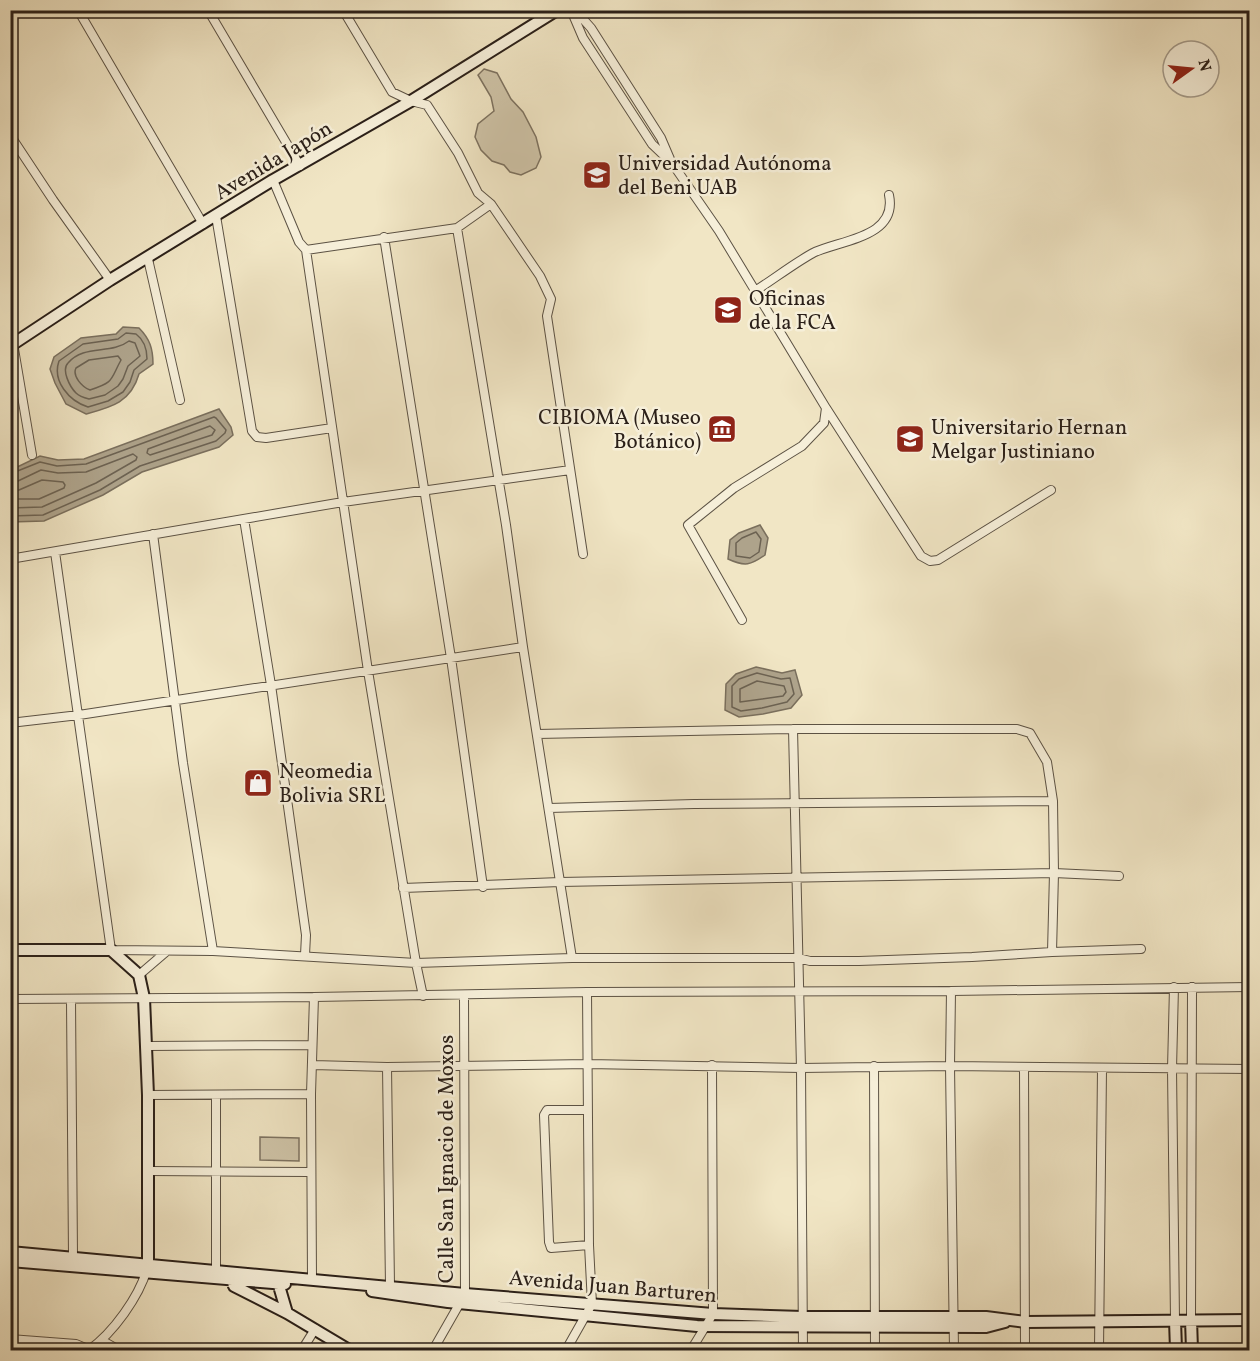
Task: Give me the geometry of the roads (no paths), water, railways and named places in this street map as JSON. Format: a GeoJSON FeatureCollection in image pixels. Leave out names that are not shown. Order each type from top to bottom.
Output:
{"type":"FeatureCollection","features":[{"type":"Feature","properties":{"kind":"street"},"geometry":{"type":"LineString","coordinates":[[78,10],[202,224]]}},
{"type":"Feature","properties":{"kind":"street"},"geometry":{"type":"LineString","coordinates":[[207,10],[300,166]]}},
{"type":"Feature","properties":{"kind":"street"},"geometry":{"type":"LineString","coordinates":[[343,10],[392,92],[411,101],[427,105],[459,153],[478,193],[491,204],[540,276],[551,299],[547,316],[583,554]]}},
{"type":"Feature","properties":{"kind":"street","name":"Avenida Japón"},"geometry":{"type":"LineString","coordinates":[[11,343],[273,180],[411,101],[557,10]]}},
{"type":"Feature","properties":{"kind":"street"},"geometry":{"type":"LineString","coordinates":[[573,10],[591,28],[661,138],[672,164]]}},
{"type":"Feature","properties":{"kind":"street"},"geometry":{"type":"LineString","coordinates":[[573,10],[583,38],[652,144],[672,164],[718,231],[826,408],[921,556],[930,561],[938,560],[1051,490]]}},
{"type":"Feature","properties":{"kind":"street"},"geometry":{"type":"LineString","coordinates":[[10,135],[52,200],[110,280]]}},
{"type":"Feature","properties":{"kind":"street"},"geometry":{"type":"LineString","coordinates":[[273,180],[299,242],[306,250],[368,671],[423,996]]}},
{"type":"Feature","properties":{"kind":"street"},"geometry":{"type":"LineString","coordinates":[[755,291],[811,254],[871,233],[890,211],[889,195]]}},
{"type":"Feature","properties":{"kind":"street"},"geometry":{"type":"LineString","coordinates":[[306,250],[457,228],[491,204]]}},
{"type":"Feature","properties":{"kind":"street"},"geometry":{"type":"LineString","coordinates":[[216,216],[252,431],[257,437],[266,438],[332,429]]}},
{"type":"Feature","properties":{"kind":"street"},"geometry":{"type":"LineString","coordinates":[[457,228],[499,480],[572,958]]}},
{"type":"Feature","properties":{"kind":"street"},"geometry":{"type":"LineString","coordinates":[[384,237],[451,658],[483,886]]}},
{"type":"Feature","properties":{"kind":"street"},"geometry":{"type":"LineString","coordinates":[[148,259],[180,400]]}},
{"type":"Feature","properties":{"kind":"street"},"geometry":{"type":"LineString","coordinates":[[11,343],[32,455]]}},
{"type":"Feature","properties":{"kind":"street"},"geometry":{"type":"LineString","coordinates":[[742,620],[688,525],[734,488],[802,446],[824,423],[826,408]]}},
{"type":"Feature","properties":{"kind":"street"},"geometry":{"type":"LineString","coordinates":[[10,559],[343,502],[570,470]]}},
{"type":"Feature","properties":{"kind":"street"},"geometry":{"type":"LineString","coordinates":[[244,519],[271,685],[306,935],[305,955]]}},
{"type":"Feature","properties":{"kind":"street"},"geometry":{"type":"LineString","coordinates":[[153,534],[183,763],[213,951]]}},
{"type":"Feature","properties":{"kind":"street"},"geometry":{"type":"LineString","coordinates":[[10,1339],[76,1344],[90,1350],[103,1341],[143,1284],[147,1268],[150,1171],[148,1046],[144,998],[140,975],[111,950],[55,552]]}},
{"type":"Feature","properties":{"kind":"street"},"geometry":{"type":"LineString","coordinates":[[10,723],[79,715],[523,647]]}},
{"type":"Feature","properties":{"kind":"street"},"geometry":{"type":"LineString","coordinates":[[537,734],[793,729],[1017,729],[1030,733],[1047,762],[1053,801],[1052,952]]}},
{"type":"Feature","properties":{"kind":"street"},"geometry":{"type":"LineString","coordinates":[[793,729],[801,1068],[803,1350]]}},
{"type":"Feature","properties":{"kind":"street"},"geometry":{"type":"LineString","coordinates":[[549,808],[1053,801]]}},
{"type":"Feature","properties":{"kind":"street"},"geometry":{"type":"LineString","coordinates":[[403,888],[560,882],[1054,873],[1119,876]]}},
{"type":"Feature","properties":{"kind":"street"},"geometry":{"type":"LineString","coordinates":[[10,950],[213,951],[416,963],[572,958],[798,958],[810,961],[858,961],[1141,950]]}},
{"type":"Feature","properties":{"kind":"street"},"geometry":{"type":"LineString","coordinates":[[140,975],[167,951]]}},
{"type":"Feature","properties":{"kind":"street"},"geometry":{"type":"LineString","coordinates":[[1174,987],[1176,1350]]}},
{"type":"Feature","properties":{"kind":"street"},"geometry":{"type":"LineString","coordinates":[[1192,987],[1192,1350]]}},
{"type":"Feature","properties":{"kind":"street"},"geometry":{"type":"LineString","coordinates":[[11,999],[1250,987]]}},
{"type":"Feature","properties":{"kind":"street"},"geometry":{"type":"LineString","coordinates":[[951,991],[954,1350]]}},
{"type":"Feature","properties":{"kind":"street"},"geometry":{"type":"LineString","coordinates":[[566,1350],[592,1304],[589,1245],[587,992]]}},
{"type":"Feature","properties":{"kind":"street"},"geometry":{"type":"LineString","coordinates":[[10,994],[10,1033]]}},
{"type":"Feature","properties":{"kind":"street","name":"Calle San Ignacio de Moxos"},"geometry":{"type":"LineString","coordinates":[[433,1350],[462,1299],[464,995]]}},
{"type":"Feature","properties":{"kind":"street"},"geometry":{"type":"LineString","coordinates":[[312,1279],[311,1094],[314,997]]}},
{"type":"Feature","properties":{"kind":"street"},"geometry":{"type":"LineString","coordinates":[[71,1000],[73,1257]]}},
{"type":"Feature","properties":{"kind":"street"},"geometry":{"type":"LineString","coordinates":[[148,1046],[312,1046]]}},
{"type":"Feature","properties":{"kind":"street"},"geometry":{"type":"LineString","coordinates":[[313,1065],[387,1067],[588,1064],[801,1068],[950,1066],[1250,1069]]}},
{"type":"Feature","properties":{"kind":"street"},"geometry":{"type":"LineString","coordinates":[[691,1350],[713,1314],[712,1065]]}},
{"type":"Feature","properties":{"kind":"street"},"geometry":{"type":"LineString","coordinates":[[874,1066],[875,1350]]}},
{"type":"Feature","properties":{"kind":"street"},"geometry":{"type":"LineString","coordinates":[[387,1067],[390,1286]]}},
{"type":"Feature","properties":{"kind":"street"},"geometry":{"type":"LineString","coordinates":[[1024,1067],[1025,1350]]}},
{"type":"Feature","properties":{"kind":"street"},"geometry":{"type":"LineString","coordinates":[[1099,1350],[1102,1069]]}},
{"type":"Feature","properties":{"kind":"street"},"geometry":{"type":"LineString","coordinates":[[148,1095],[311,1094]]}},
{"type":"Feature","properties":{"kind":"street"},"geometry":{"type":"LineString","coordinates":[[216,1095],[216,1274]]}},
{"type":"Feature","properties":{"kind":"street"},"geometry":{"type":"LineString","coordinates":[[587,1110],[547,1110],[544,1115],[551,1248],[589,1245]]}},
{"type":"Feature","properties":{"kind":"street"},"geometry":{"type":"LineString","coordinates":[[150,1171],[311,1172]]}},
{"type":"Feature","properties":{"kind":"street"},"geometry":{"type":"LineString","coordinates":[[10,1242],[11,1252],[73,1257],[147,1268]]}},
{"type":"Feature","properties":{"kind":"street"},"geometry":{"type":"LineString","coordinates":[[10,1260],[147,1268]]}},
{"type":"Feature","properties":{"kind":"street","name":"Avenida Juan Barturen"},"geometry":{"type":"LineString","coordinates":[[147,1268],[231,1275],[385,1293],[462,1299],[592,1304],[803,1322]]}},
{"type":"Feature","properties":{"kind":"street"},"geometry":{"type":"LineString","coordinates":[[231,1275],[234,1286],[287,1312],[349,1350]]}},
{"type":"Feature","properties":{"kind":"street","name":"Avenida Juan Barturen"},"geometry":{"type":"LineString","coordinates":[[277,1280],[312,1279],[390,1286],[462,1299],[585,1316],[706,1326],[803,1322],[953,1322],[986,1317],[1026,1322],[1250,1320]]}},
{"type":"Feature","properties":{"kind":"street"},"geometry":{"type":"LineString","coordinates":[[277,1280],[287,1312]]}},
{"type":"Feature","properties":{"kind":"street"},"geometry":{"type":"LineString","coordinates":[[302,1350],[315,1329]]}},
{"type":"Feature","properties":{"kind":"street"},"geometry":{"type":"LineString","coordinates":[[103,1341],[119,1350]]}},
{"type":"Feature","properties":{"kind":"water"},"geometry":{"type":"Polygon","coordinates":[[[123,327],[139,328],[143,332],[150,344],[153,364],[139,374],[126,397],[112,406],[86,414],[66,404],[50,369],[54,357],[81,338],[116,334],[123,327]]]}},
{"type":"Feature","properties":{"kind":"water"},"geometry":{"type":"Polygon","coordinates":[[[219,409],[231,427],[233,435],[219,447],[142,472],[103,495],[44,521],[11,522],[11,470],[40,456],[58,460],[84,459],[219,409]]]}},
{"type":"Feature","properties":{"kind":"water"},"geometry":{"type":"Polygon","coordinates":[[[760,525],[768,538],[765,555],[748,564],[728,559],[730,540],[739,533],[760,525]]]}},
{"type":"Feature","properties":{"kind":"water"},"geometry":{"type":"Polygon","coordinates":[[[756,667],[782,673],[795,670],[802,695],[791,708],[739,717],[725,710],[726,684],[736,674],[756,667]]]}},
{"type":"Feature","properties":{"kind":"place","name":"Universidad Autónoma del Beni UAB"},"geometry":{"type":"Point","coordinates":[597,175]}},
{"type":"Feature","properties":{"kind":"place","name":"Oficinas de la FCA"},"geometry":{"type":"Point","coordinates":[728,310]}},
{"type":"Feature","properties":{"kind":"place","name":"CIBIOMA (Museo Botánico)"},"geometry":{"type":"Point","coordinates":[722,429]}},
{"type":"Feature","properties":{"kind":"place","name":"Universitario Hernan Melgar Justiniano"},"geometry":{"type":"Point","coordinates":[910,439]}},
{"type":"Feature","properties":{"kind":"place","name":"Neomedia Bolivia SRL"},"geometry":{"type":"Point","coordinates":[258,783]}}]}
